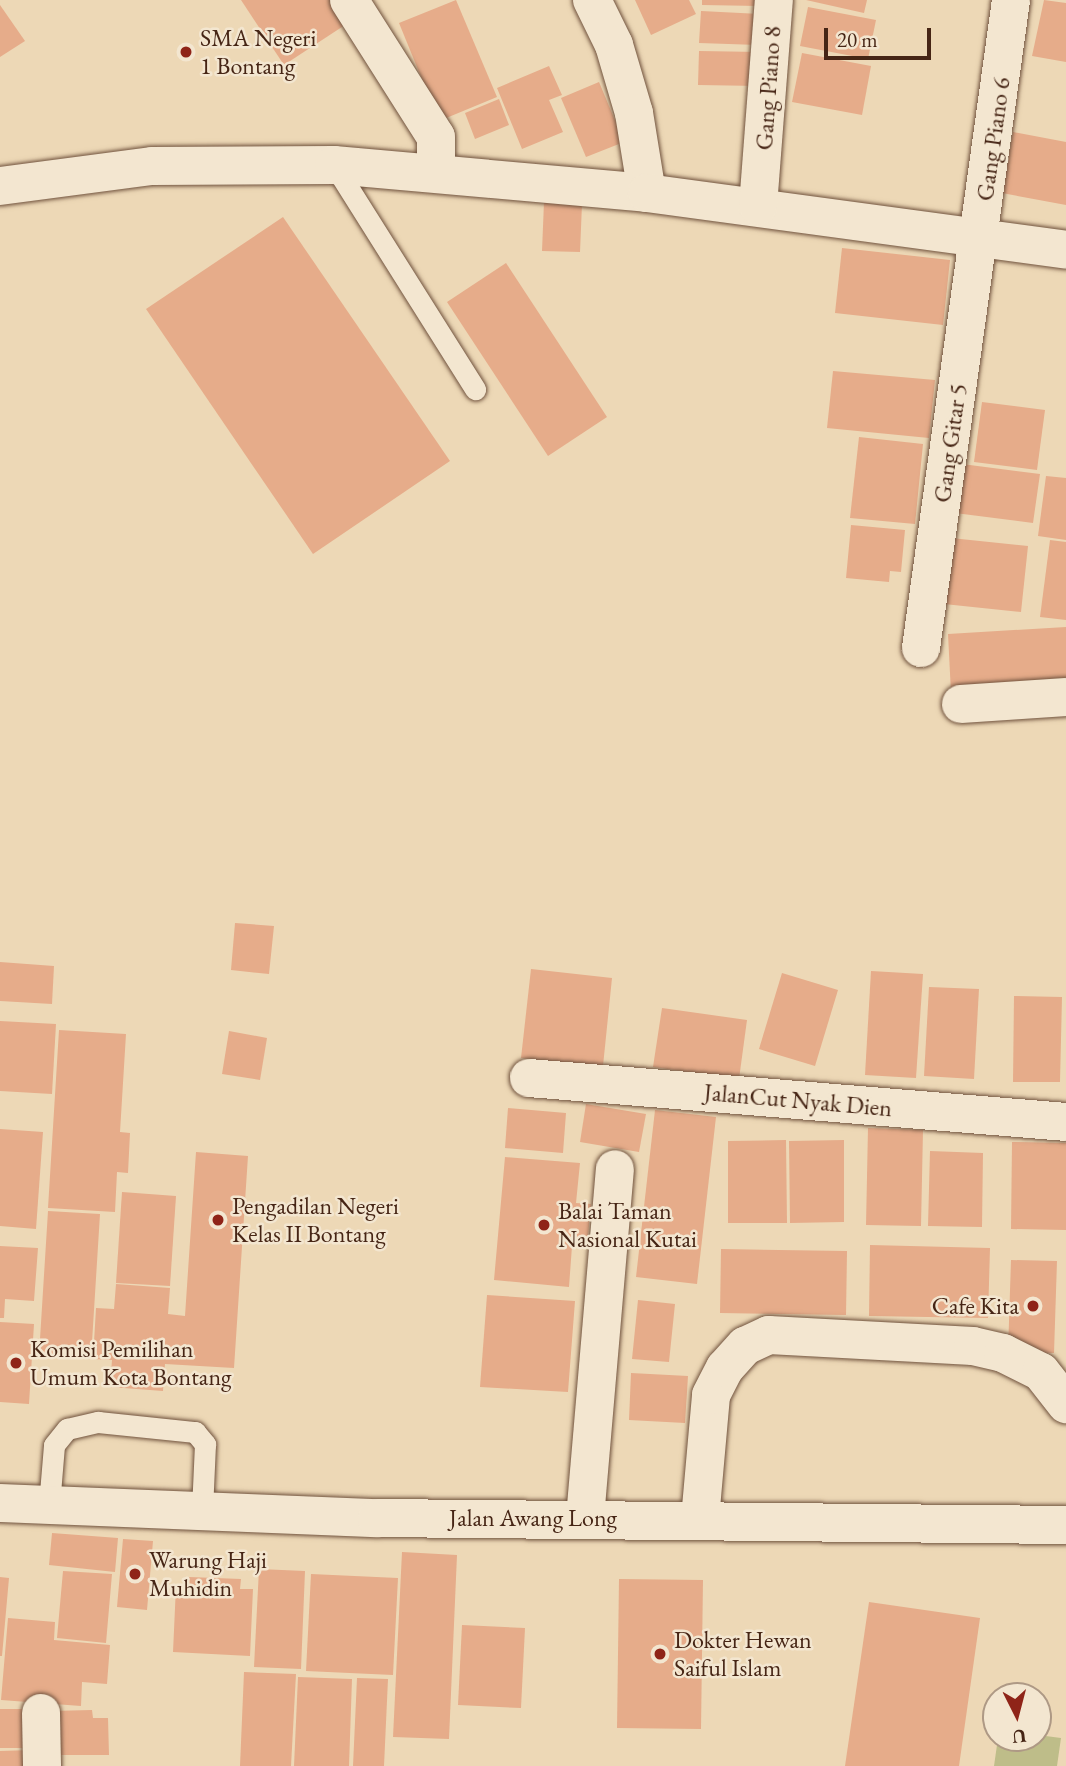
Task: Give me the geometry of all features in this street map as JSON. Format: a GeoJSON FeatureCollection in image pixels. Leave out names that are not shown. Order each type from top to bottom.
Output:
{"type":"FeatureCollection","features":[{"type":"Feature","properties":{"kind":"street"},"geometry":{"type":"LineString","coordinates":[[349,0],[437,155]]}},
{"type":"Feature","properties":{"kind":"street"},"geometry":{"type":"LineString","coordinates":[[592,0],[614,45],[647,180]]}},
{"type":"Feature","properties":{"kind":"street","name":"Gang Piano 8"},"geometry":{"type":"LineString","coordinates":[[760,192],[774,0]]}},
{"type":"Feature","properties":{"kind":"street","name":"Gang Piano 6"},"geometry":{"type":"LineString","coordinates":[[982,217],[1011,0]]}},
{"type":"Feature","properties":{"kind":"street"},"geometry":{"type":"LineString","coordinates":[[0,186],[152,166],[334,165],[437,155],[982,217],[1066,250]]}},
{"type":"Feature","properties":{"kind":"street","name":"Gang Gitar 5"},"geometry":{"type":"LineString","coordinates":[[921,648],[982,217]]}},
{"type":"Feature","properties":{"kind":"street"},"geometry":{"type":"LineString","coordinates":[[961,704],[1066,696]]}},
{"type":"Feature","properties":{"kind":"street","name":"JalanCut Nyak Dien"},"geometry":{"type":"LineString","coordinates":[[529,1078],[1066,1122]]}},
{"type":"Feature","properties":{"kind":"street"},"geometry":{"type":"LineString","coordinates":[[585,1518],[615,1169]]}},
{"type":"Feature","properties":{"kind":"street"},"geometry":{"type":"LineString","coordinates":[[700,1519],[711,1395],[725,1368],[745,1346],[769,1335],[973,1346],[1003,1353],[1041,1372],[1066,1404]]}},
{"type":"Feature","properties":{"kind":"street","name":"Jalan Awang Long"},"geometry":{"type":"LineString","coordinates":[[0,1503],[202,1511],[1066,1525]]}},
{"type":"Feature","properties":{"kind":"street"},"geometry":{"type":"LineString","coordinates":[[41,1713],[42,1766]]}},
{"type":"Feature","properties":{"kind":"lane"},"geometry":{"type":"LineString","coordinates":[[334,165],[475,389]]}},
{"type":"Feature","properties":{"kind":"lane"},"geometry":{"type":"LineString","coordinates":[[49,1505],[54,1445],[67,1429],[98,1422],[195,1432],[205,1444],[202,1511]]}},
{"type":"Feature","properties":{"kind":"shaded area"},"geometry":{"type":"Polygon","coordinates":[[[1052,1737],[1061,1738],[1057,1766],[994,1766],[996,1752],[1052,1752],[1052,1737]]]}},
{"type":"Feature","properties":{"kind":"building"},"geometry":{"type":"Polygon","coordinates":[[[241,0],[333,0],[348,23],[284,65],[241,0]]]}},
{"type":"Feature","properties":{"kind":"building"},"geometry":{"type":"Polygon","coordinates":[[[456,0],[497,97],[439,121],[399,23],[456,0]]]}},
{"type":"Feature","properties":{"kind":"building"},"geometry":{"type":"Polygon","coordinates":[[[635,0],[689,0],[696,14],[651,35],[635,0]]]}},
{"type":"Feature","properties":{"kind":"building"},"geometry":{"type":"Polygon","coordinates":[[[702,0],[759,0],[759,6],[702,5],[702,0]]]}},
{"type":"Feature","properties":{"kind":"building"},"geometry":{"type":"Polygon","coordinates":[[[806,0],[867,0],[864,13],[806,0]]]}},
{"type":"Feature","properties":{"kind":"building"},"geometry":{"type":"Polygon","coordinates":[[[1044,0],[1066,3],[1066,62],[1032,56],[1044,0]]]}},
{"type":"Feature","properties":{"kind":"building"},"geometry":{"type":"Polygon","coordinates":[[[0,5],[25,41],[0,57],[0,5]]]}},
{"type":"Feature","properties":{"kind":"building"},"geometry":{"type":"Polygon","coordinates":[[[808,7],[876,20],[868,59],[800,46],[808,7]]]}},
{"type":"Feature","properties":{"kind":"building"},"geometry":{"type":"Polygon","coordinates":[[[701,11],[760,14],[758,45],[699,43],[701,11]]]}},
{"type":"Feature","properties":{"kind":"building"},"geometry":{"type":"Polygon","coordinates":[[[699,51],[760,52],[759,86],[698,85],[699,51]]]}},
{"type":"Feature","properties":{"kind":"building"},"geometry":{"type":"Polygon","coordinates":[[[802,53],[871,66],[862,115],[792,102],[802,53]]]}},
{"type":"Feature","properties":{"kind":"building"},"geometry":{"type":"Polygon","coordinates":[[[549,66],[562,95],[549,100],[563,132],[522,149],[497,88],[549,66]]]}},
{"type":"Feature","properties":{"kind":"building"},"geometry":{"type":"Polygon","coordinates":[[[599,82],[624,142],[586,157],[561,98],[599,82]]]}},
{"type":"Feature","properties":{"kind":"building"},"geometry":{"type":"Polygon","coordinates":[[[499,99],[509,125],[475,139],[465,113],[499,99]]]}},
{"type":"Feature","properties":{"kind":"building"},"geometry":{"type":"Polygon","coordinates":[[[1013,132],[1066,142],[1066,205],[1002,193],[1013,132]]]}},
{"type":"Feature","properties":{"kind":"building"},"geometry":{"type":"Polygon","coordinates":[[[544,202],[582,204],[580,252],[542,251],[544,202]]]}},
{"type":"Feature","properties":{"kind":"building"},"geometry":{"type":"Polygon","coordinates":[[[283,217],[450,461],[313,554],[146,309],[283,217]]]}},
{"type":"Feature","properties":{"kind":"building"},"geometry":{"type":"Polygon","coordinates":[[[842,248],[950,260],[943,325],[835,313],[842,248]]]}},
{"type":"Feature","properties":{"kind":"building"},"geometry":{"type":"Polygon","coordinates":[[[506,263],[607,417],[548,456],[447,302],[506,263]]]}},
{"type":"Feature","properties":{"kind":"building"},"geometry":{"type":"Polygon","coordinates":[[[833,371],[935,380],[929,438],[827,428],[833,371]]]}},
{"type":"Feature","properties":{"kind":"building"},"geometry":{"type":"Polygon","coordinates":[[[982,402],[1045,410],[1037,470],[974,462],[982,402]]]}},
{"type":"Feature","properties":{"kind":"building"},"geometry":{"type":"Polygon","coordinates":[[[859,437],[923,444],[915,524],[850,518],[859,437]]]}},
{"type":"Feature","properties":{"kind":"building"},"geometry":{"type":"Polygon","coordinates":[[[962,464],[1040,474],[1033,523],[955,513],[962,464]]]}},
{"type":"Feature","properties":{"kind":"building"},"geometry":{"type":"Polygon","coordinates":[[[1046,476],[1066,478],[1066,540],[1038,536],[1046,476]]]}},
{"type":"Feature","properties":{"kind":"building"},"geometry":{"type":"Polygon","coordinates":[[[851,525],[905,530],[901,572],[890,571],[889,582],[846,578],[851,525]]]}},
{"type":"Feature","properties":{"kind":"building"},"geometry":{"type":"Polygon","coordinates":[[[951,538],[1028,546],[1021,612],[944,604],[951,538]]]}},
{"type":"Feature","properties":{"kind":"building"},"geometry":{"type":"Polygon","coordinates":[[[1050,540],[1066,542],[1066,620],[1040,617],[1050,540]]]}},
{"type":"Feature","properties":{"kind":"building"},"geometry":{"type":"Polygon","coordinates":[[[1066,627],[1066,686],[951,693],[948,634],[1066,627]]]}},
{"type":"Feature","properties":{"kind":"building"},"geometry":{"type":"Polygon","coordinates":[[[235,923],[274,926],[269,974],[231,970],[235,923]]]}},
{"type":"Feature","properties":{"kind":"building"},"geometry":{"type":"Polygon","coordinates":[[[0,962],[54,966],[52,1004],[0,1001],[0,962]]]}},
{"type":"Feature","properties":{"kind":"building"},"geometry":{"type":"Polygon","coordinates":[[[531,969],[612,978],[603,1066],[521,1058],[531,969]]]}},
{"type":"Feature","properties":{"kind":"building"},"geometry":{"type":"Polygon","coordinates":[[[871,971],[923,974],[916,1078],[865,1075],[871,971]]]}},
{"type":"Feature","properties":{"kind":"building"},"geometry":{"type":"Polygon","coordinates":[[[782,973],[838,990],[815,1066],[759,1049],[782,973]]]}},
{"type":"Feature","properties":{"kind":"building"},"geometry":{"type":"Polygon","coordinates":[[[929,987],[979,989],[974,1079],[924,1076],[929,987]]]}},
{"type":"Feature","properties":{"kind":"building"},"geometry":{"type":"Polygon","coordinates":[[[1014,996],[1062,997],[1060,1082],[1013,1082],[1014,996]]]}},
{"type":"Feature","properties":{"kind":"building"},"geometry":{"type":"Polygon","coordinates":[[[662,1008],[747,1020],[739,1079],[653,1067],[662,1008]]]}},
{"type":"Feature","properties":{"kind":"building"},"geometry":{"type":"Polygon","coordinates":[[[0,1021],[56,1024],[52,1094],[0,1091],[0,1021]]]}},
{"type":"Feature","properties":{"kind":"building"},"geometry":{"type":"Polygon","coordinates":[[[59,1030],[126,1034],[120,1132],[130,1133],[128,1173],[117,1172],[115,1212],[48,1208],[59,1030]]]}},
{"type":"Feature","properties":{"kind":"building"},"geometry":{"type":"Polygon","coordinates":[[[229,1031],[267,1038],[260,1080],[222,1074],[229,1031]]]}},
{"type":"Feature","properties":{"kind":"building"},"geometry":{"type":"Polygon","coordinates":[[[586,1104],[646,1114],[639,1152],[580,1142],[586,1104]]]}},
{"type":"Feature","properties":{"kind":"building"},"geometry":{"type":"Polygon","coordinates":[[[508,1108],[566,1113],[563,1153],[505,1148],[508,1108]]]}},
{"type":"Feature","properties":{"kind":"building"},"geometry":{"type":"Polygon","coordinates":[[[655,1110],[716,1117],[697,1284],[636,1277],[655,1110]]]}},
{"type":"Feature","properties":{"kind":"building"},"geometry":{"type":"Polygon","coordinates":[[[868,1128],[923,1130],[921,1226],[866,1225],[868,1128]]]}},
{"type":"Feature","properties":{"kind":"building"},"geometry":{"type":"Polygon","coordinates":[[[0,1129],[43,1132],[36,1229],[0,1226],[0,1129]]]}},
{"type":"Feature","properties":{"kind":"building"},"geometry":{"type":"Polygon","coordinates":[[[786,1140],[787,1223],[728,1223],[728,1141],[786,1140]]]}},
{"type":"Feature","properties":{"kind":"building"},"geometry":{"type":"Polygon","coordinates":[[[844,1140],[844,1222],[790,1223],[789,1141],[844,1140]]]}},
{"type":"Feature","properties":{"kind":"building"},"geometry":{"type":"Polygon","coordinates":[[[1012,1142],[1066,1143],[1066,1230],[1011,1229],[1012,1142]]]}},
{"type":"Feature","properties":{"kind":"building"},"geometry":{"type":"Polygon","coordinates":[[[930,1151],[983,1153],[982,1227],[928,1226],[930,1151]]]}},
{"type":"Feature","properties":{"kind":"building","name":"Pengadilan Negeri Kelas II Bontang"},"geometry":{"type":"Polygon","coordinates":[[[196,1152],[248,1156],[234,1368],[165,1364],[163,1391],[110,1387],[112,1360],[93,1359],[96,1308],[114,1309],[116,1284],[170,1288],[168,1314],[185,1316],[196,1152]]]}},
{"type":"Feature","properties":{"kind":"building","name":"Balai Taman Nasional Kutai"},"geometry":{"type":"Polygon","coordinates":[[[505,1157],[580,1163],[576,1203],[591,1204],[587,1247],[572,1246],[569,1287],[494,1280],[505,1157]]]}},
{"type":"Feature","properties":{"kind":"building"},"geometry":{"type":"Polygon","coordinates":[[[122,1192],[176,1196],[170,1286],[116,1283],[122,1192]]]}},
{"type":"Feature","properties":{"kind":"building"},"geometry":{"type":"Polygon","coordinates":[[[48,1211],[100,1214],[91,1358],[39,1355],[48,1211]]]}},
{"type":"Feature","properties":{"kind":"building"},"geometry":{"type":"Polygon","coordinates":[[[870,1245],[990,1248],[988,1318],[869,1316],[870,1245]]]}},
{"type":"Feature","properties":{"kind":"building"},"geometry":{"type":"Polygon","coordinates":[[[0,1246],[38,1248],[34,1301],[5,1299],[4,1318],[0,1318],[0,1246]]]}},
{"type":"Feature","properties":{"kind":"building"},"geometry":{"type":"Polygon","coordinates":[[[721,1249],[847,1251],[846,1315],[720,1313],[721,1249]]]}},
{"type":"Feature","properties":{"kind":"building","name":"Cafe Kita"},"geometry":{"type":"Polygon","coordinates":[[[1011,1260],[1057,1261],[1054,1353],[1008,1352],[1011,1260]]]}},
{"type":"Feature","properties":{"kind":"building"},"geometry":{"type":"Polygon","coordinates":[[[487,1295],[575,1301],[568,1392],[480,1387],[487,1295]]]}},
{"type":"Feature","properties":{"kind":"building"},"geometry":{"type":"Polygon","coordinates":[[[638,1300],[675,1304],[669,1362],[632,1359],[638,1300]]]}},
{"type":"Feature","properties":{"kind":"building","name":"Komisi Pemilihan Umum Kota Bontang"},"geometry":{"type":"Polygon","coordinates":[[[0,1322],[34,1324],[29,1404],[0,1402],[0,1322]]]}},
{"type":"Feature","properties":{"kind":"building"},"geometry":{"type":"Polygon","coordinates":[[[631,1373],[688,1376],[685,1423],[629,1420],[631,1373]]]}},
{"type":"Feature","properties":{"kind":"building"},"geometry":{"type":"Polygon","coordinates":[[[52,1533],[118,1538],[115,1572],[49,1565],[52,1533]]]}},
{"type":"Feature","properties":{"kind":"building","name":"Warung Haji Muhidin"},"geometry":{"type":"Polygon","coordinates":[[[123,1539],[153,1541],[147,1610],[117,1607],[123,1539]]]}},
{"type":"Feature","properties":{"kind":"building"},"geometry":{"type":"Polygon","coordinates":[[[402,1552],[457,1555],[449,1739],[393,1737],[402,1552]]]}},
{"type":"Feature","properties":{"kind":"building"},"geometry":{"type":"Polygon","coordinates":[[[259,1569],[305,1571],[301,1669],[254,1667],[259,1569]]]}},
{"type":"Feature","properties":{"kind":"building"},"geometry":{"type":"Polygon","coordinates":[[[63,1571],[112,1574],[106,1643],[57,1638],[63,1571]]]}},
{"type":"Feature","properties":{"kind":"building"},"geometry":{"type":"Polygon","coordinates":[[[311,1574],[398,1578],[393,1675],[306,1671],[311,1574]]]}},
{"type":"Feature","properties":{"kind":"building"},"geometry":{"type":"Polygon","coordinates":[[[0,1577],[9,1578],[2,1656],[0,1656],[0,1577]]]}},
{"type":"Feature","properties":{"kind":"building"},"geometry":{"type":"Polygon","coordinates":[[[189,1577],[241,1579],[240,1589],[253,1589],[250,1656],[173,1652],[176,1586],[189,1587],[189,1577]]]}},
{"type":"Feature","properties":{"kind":"building","name":"Dokter Hewan Saiful Islam"},"geometry":{"type":"Polygon","coordinates":[[[619,1579],[703,1580],[701,1729],[617,1728],[619,1579]]]}},
{"type":"Feature","properties":{"kind":"building"},"geometry":{"type":"Polygon","coordinates":[[[869,1602],[980,1618],[959,1766],[845,1766],[869,1602]]]}},
{"type":"Feature","properties":{"kind":"building"},"geometry":{"type":"Polygon","coordinates":[[[8,1618],[55,1622],[54,1640],[110,1645],[107,1684],[82,1682],[81,1706],[1,1700],[8,1618]]]}},
{"type":"Feature","properties":{"kind":"building"},"geometry":{"type":"Polygon","coordinates":[[[462,1625],[525,1628],[521,1708],[458,1705],[462,1625]]]}},
{"type":"Feature","properties":{"kind":"building"},"geometry":{"type":"Polygon","coordinates":[[[244,1672],[296,1674],[291,1766],[240,1766],[244,1672]]]}},
{"type":"Feature","properties":{"kind":"building"},"geometry":{"type":"Polygon","coordinates":[[[298,1677],[352,1679],[349,1766],[294,1766],[298,1677]]]}},
{"type":"Feature","properties":{"kind":"building"},"geometry":{"type":"Polygon","coordinates":[[[357,1678],[388,1679],[384,1766],[353,1766],[357,1678]]]}},
{"type":"Feature","properties":{"kind":"building"},"geometry":{"type":"Polygon","coordinates":[[[0,1709],[26,1709],[27,1748],[0,1748],[0,1709]]]}},
{"type":"Feature","properties":{"kind":"building"},"geometry":{"type":"Polygon","coordinates":[[[92,1710],[93,1718],[108,1718],[109,1755],[52,1755],[51,1711],[92,1710]]]}},
{"type":"Feature","properties":{"kind":"building"},"geometry":{"type":"Polygon","coordinates":[[[32,1750],[32,1766],[0,1766],[0,1751],[32,1750]]]}},
{"type":"Feature","properties":{"kind":"place","name":"SMA Negeri 1 Bontang"},"geometry":{"type":"Point","coordinates":[186,52]}},
{"type":"Feature","properties":{"kind":"place","name":"Pengadilan Negeri Kelas II Bontang"},"geometry":{"type":"Point","coordinates":[218,1220]}},
{"type":"Feature","properties":{"kind":"place","name":"Balai Taman Nasional Kutai"},"geometry":{"type":"Point","coordinates":[544,1225]}},
{"type":"Feature","properties":{"kind":"place","name":"Cafe Kita"},"geometry":{"type":"Point","coordinates":[1033,1306]}},
{"type":"Feature","properties":{"kind":"place","name":"Komisi Pemilihan Umum Kota Bontang"},"geometry":{"type":"Point","coordinates":[16,1363]}},
{"type":"Feature","properties":{"kind":"place","name":"Warung Haji Muhidin"},"geometry":{"type":"Point","coordinates":[135,1574]}},
{"type":"Feature","properties":{"kind":"place","name":"Dokter Hewan Saiful Islam"},"geometry":{"type":"Point","coordinates":[660,1654]}}]}
